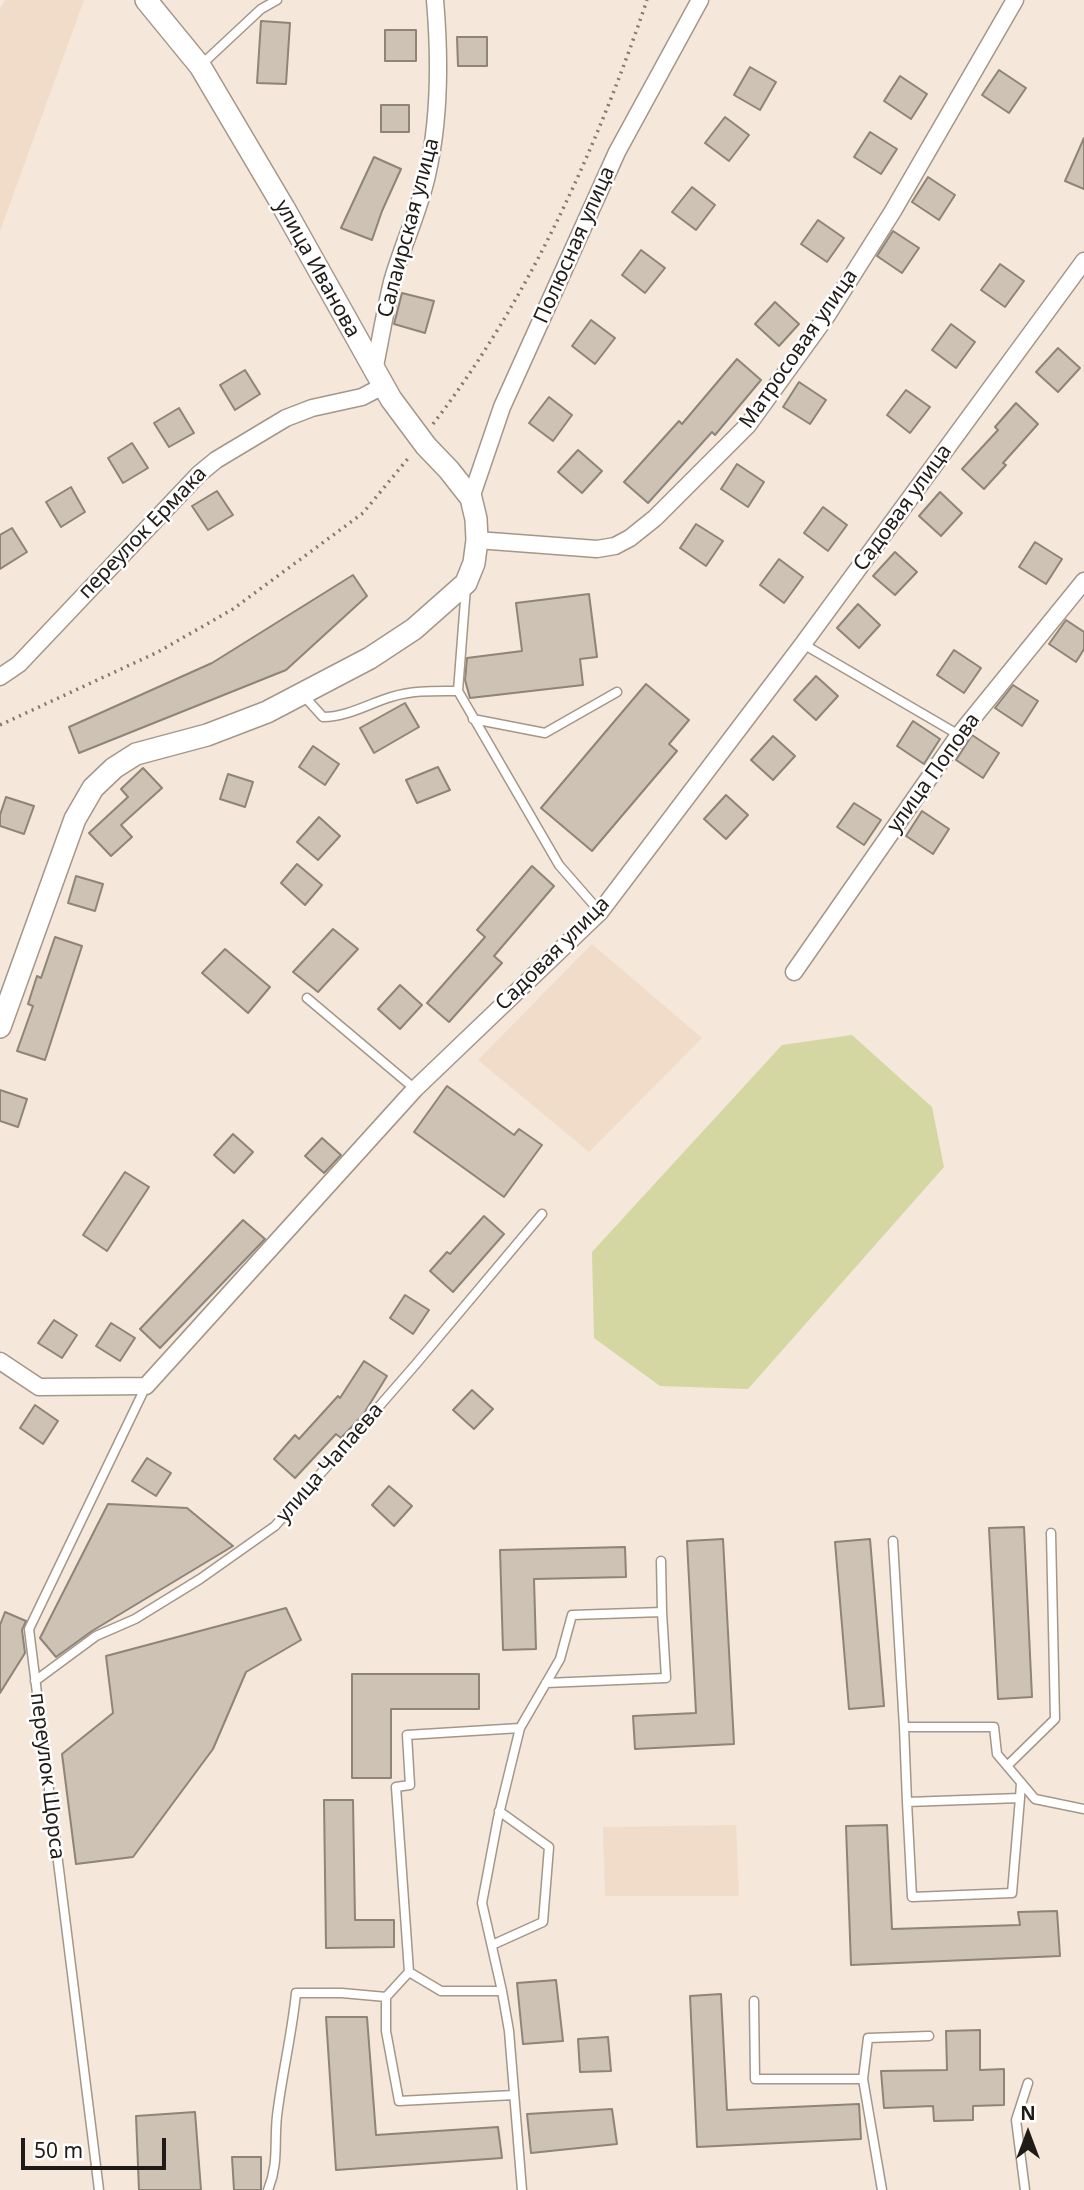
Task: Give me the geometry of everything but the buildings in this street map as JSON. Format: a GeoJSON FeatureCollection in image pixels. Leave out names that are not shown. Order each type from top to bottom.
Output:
{"type":"FeatureCollection","features":[{"type":"Feature","properties":{"kind":"street","name":"улица Иванова"},"geometry":{"type":"LineString","coordinates":[[146,0],[200,66],[284,208],[379,378],[426,446],[471,498],[477,540],[474,563],[466,583]]}},
{"type":"Feature","properties":{"kind":"street","name":"Салаирская улица"},"geometry":{"type":"LineString","coordinates":[[379,378],[393,281],[428,175],[434,135],[438,91],[435,0]]}},
{"type":"Feature","properties":{"kind":"street","name":"Полюсная улица"},"geometry":{"type":"LineString","coordinates":[[471,498],[502,407],[617,152],[700,0]]}},
{"type":"Feature","properties":{"kind":"street","name":"Матросовая улица"},"geometry":{"type":"LineString","coordinates":[[477,540],[597,549],[615,545],[629,538],[654,518],[748,425],[827,317],[893,211],[1015,0]]}},
{"type":"Feature","properties":{"kind":"street","name":"Садовая улица"},"geometry":{"type":"LineString","coordinates":[[146,1385],[415,1089],[600,912],[803,644],[1084,261]]}},
{"type":"Feature","properties":{"kind":"street","name":"переулок Ермака"},"geometry":{"type":"LineString","coordinates":[[0,677],[19,664],[172,500],[216,460],[286,418],[312,408],[362,397],[379,378]]}},
{"type":"Feature","properties":{"kind":"street","name":"улица Попова"},"geometry":{"type":"LineString","coordinates":[[794,972],[960,735],[1084,581]]}},
{"type":"Feature","properties":{"kind":"street"},"geometry":{"type":"LineString","coordinates":[[0,1027],[75,819],[93,788],[114,768],[136,754],[239,724],[303,695],[370,658],[414,629],[466,583]]}},
{"type":"Feature","properties":{"kind":"street"},"geometry":{"type":"LineString","coordinates":[[0,1361],[38,1387],[146,1385]]}},
{"type":"Feature","properties":{"kind":"lane"},"geometry":{"type":"LineString","coordinates":[[200,66],[261,9],[277,0]]}},
{"type":"Feature","properties":{"kind":"lane"},"geometry":{"type":"LineString","coordinates":[[466,583],[458,691],[559,865],[600,912]]}},
{"type":"Feature","properties":{"kind":"lane"},"geometry":{"type":"LineString","coordinates":[[803,644],[960,735]]}},
{"type":"Feature","properties":{"kind":"lane"},"geometry":{"type":"LineString","coordinates":[[303,695],[323,717],[339,717],[394,696],[426,691],[458,691]]}},
{"type":"Feature","properties":{"kind":"lane"},"geometry":{"type":"LineString","coordinates":[[473,719],[545,733],[617,692]]}},
{"type":"Feature","properties":{"kind":"lane"},"geometry":{"type":"LineString","coordinates":[[307,998],[415,1089]]}},
{"type":"Feature","properties":{"kind":"lane","name":"улица Чапаева"},"geometry":{"type":"LineString","coordinates":[[36,1681],[96,1636],[135,1619],[200,1579],[275,1526],[542,1214]]}},
{"type":"Feature","properties":{"kind":"lane","name":"переулок Щорса"},"geometry":{"type":"LineString","coordinates":[[99,2190],[29,1629],[146,1385]]}},
{"type":"Feature","properties":{"kind":"lane"},"geometry":{"type":"LineString","coordinates":[[1007,1766],[1055,1719],[1051,1532]]}},
{"type":"Feature","properties":{"kind":"lane"},"geometry":{"type":"LineString","coordinates":[[893,1541],[912,1897],[1013,1894],[1021,1783]]}},
{"type":"Feature","properties":{"kind":"lane"},"geometry":{"type":"LineString","coordinates":[[546,1683],[666,1678],[661,1561]]}},
{"type":"Feature","properties":{"kind":"lane"},"geometry":{"type":"LineString","coordinates":[[522,2190],[509,2031],[482,1903],[499,1811],[520,1728],[560,1659],[572,1615],[662,1612]]}},
{"type":"Feature","properties":{"kind":"lane"},"geometry":{"type":"LineString","coordinates":[[904,1727],[994,1727],[997,1754],[1035,1799],[1084,1809]]}},
{"type":"Feature","properties":{"kind":"lane"},"geometry":{"type":"LineString","coordinates":[[514,2095],[399,2101],[386,2031],[386,1997],[409,1972],[396,1787],[410,1785],[407,1734],[520,1728]]}},
{"type":"Feature","properties":{"kind":"lane"},"geometry":{"type":"LineString","coordinates":[[907,1802],[1020,1798]]}},
{"type":"Feature","properties":{"kind":"lane"},"geometry":{"type":"LineString","coordinates":[[492,1945],[543,1922],[549,1846],[499,1811]]}},
{"type":"Feature","properties":{"kind":"lane"},"geometry":{"type":"LineString","coordinates":[[409,1972],[441,1991],[502,1991]]}},
{"type":"Feature","properties":{"kind":"lane"},"geometry":{"type":"LineString","coordinates":[[268,2190],[276,2172],[277,2118],[296,1993],[386,1997]]}},
{"type":"Feature","properties":{"kind":"lane"},"geometry":{"type":"LineString","coordinates":[[754,2001],[755,2079],[863,2079]]}},
{"type":"Feature","properties":{"kind":"lane"},"geometry":{"type":"LineString","coordinates":[[882,2190],[863,2079],[868,2038],[929,2036]]}},
{"type":"Feature","properties":{"kind":"lane"},"geometry":{"type":"LineString","coordinates":[[1025,2190],[1016,2120],[1028,2083]]}},
{"type":"Feature","properties":{"kind":"shaded area"},"geometry":{"type":"Polygon","coordinates":[[[5,0],[84,0],[0,231],[0,9],[5,0]]]}},
{"type":"Feature","properties":{"kind":"shaded area"},"geometry":{"type":"Polygon","coordinates":[[[592,944],[702,1038],[589,1152],[478,1060],[592,944]]]}},
{"type":"Feature","properties":{"kind":"shaded area"},"geometry":{"type":"Polygon","coordinates":[[[736,1825],[739,1896],[605,1896],[603,1827],[736,1825]]]}},
{"type":"Feature","properties":{"kind":"green space"},"geometry":{"type":"Polygon","coordinates":[[[852,1035],[932,1107],[944,1167],[748,1389],[660,1386],[594,1338],[592,1252],[782,1045],[852,1035]]]}}]}
